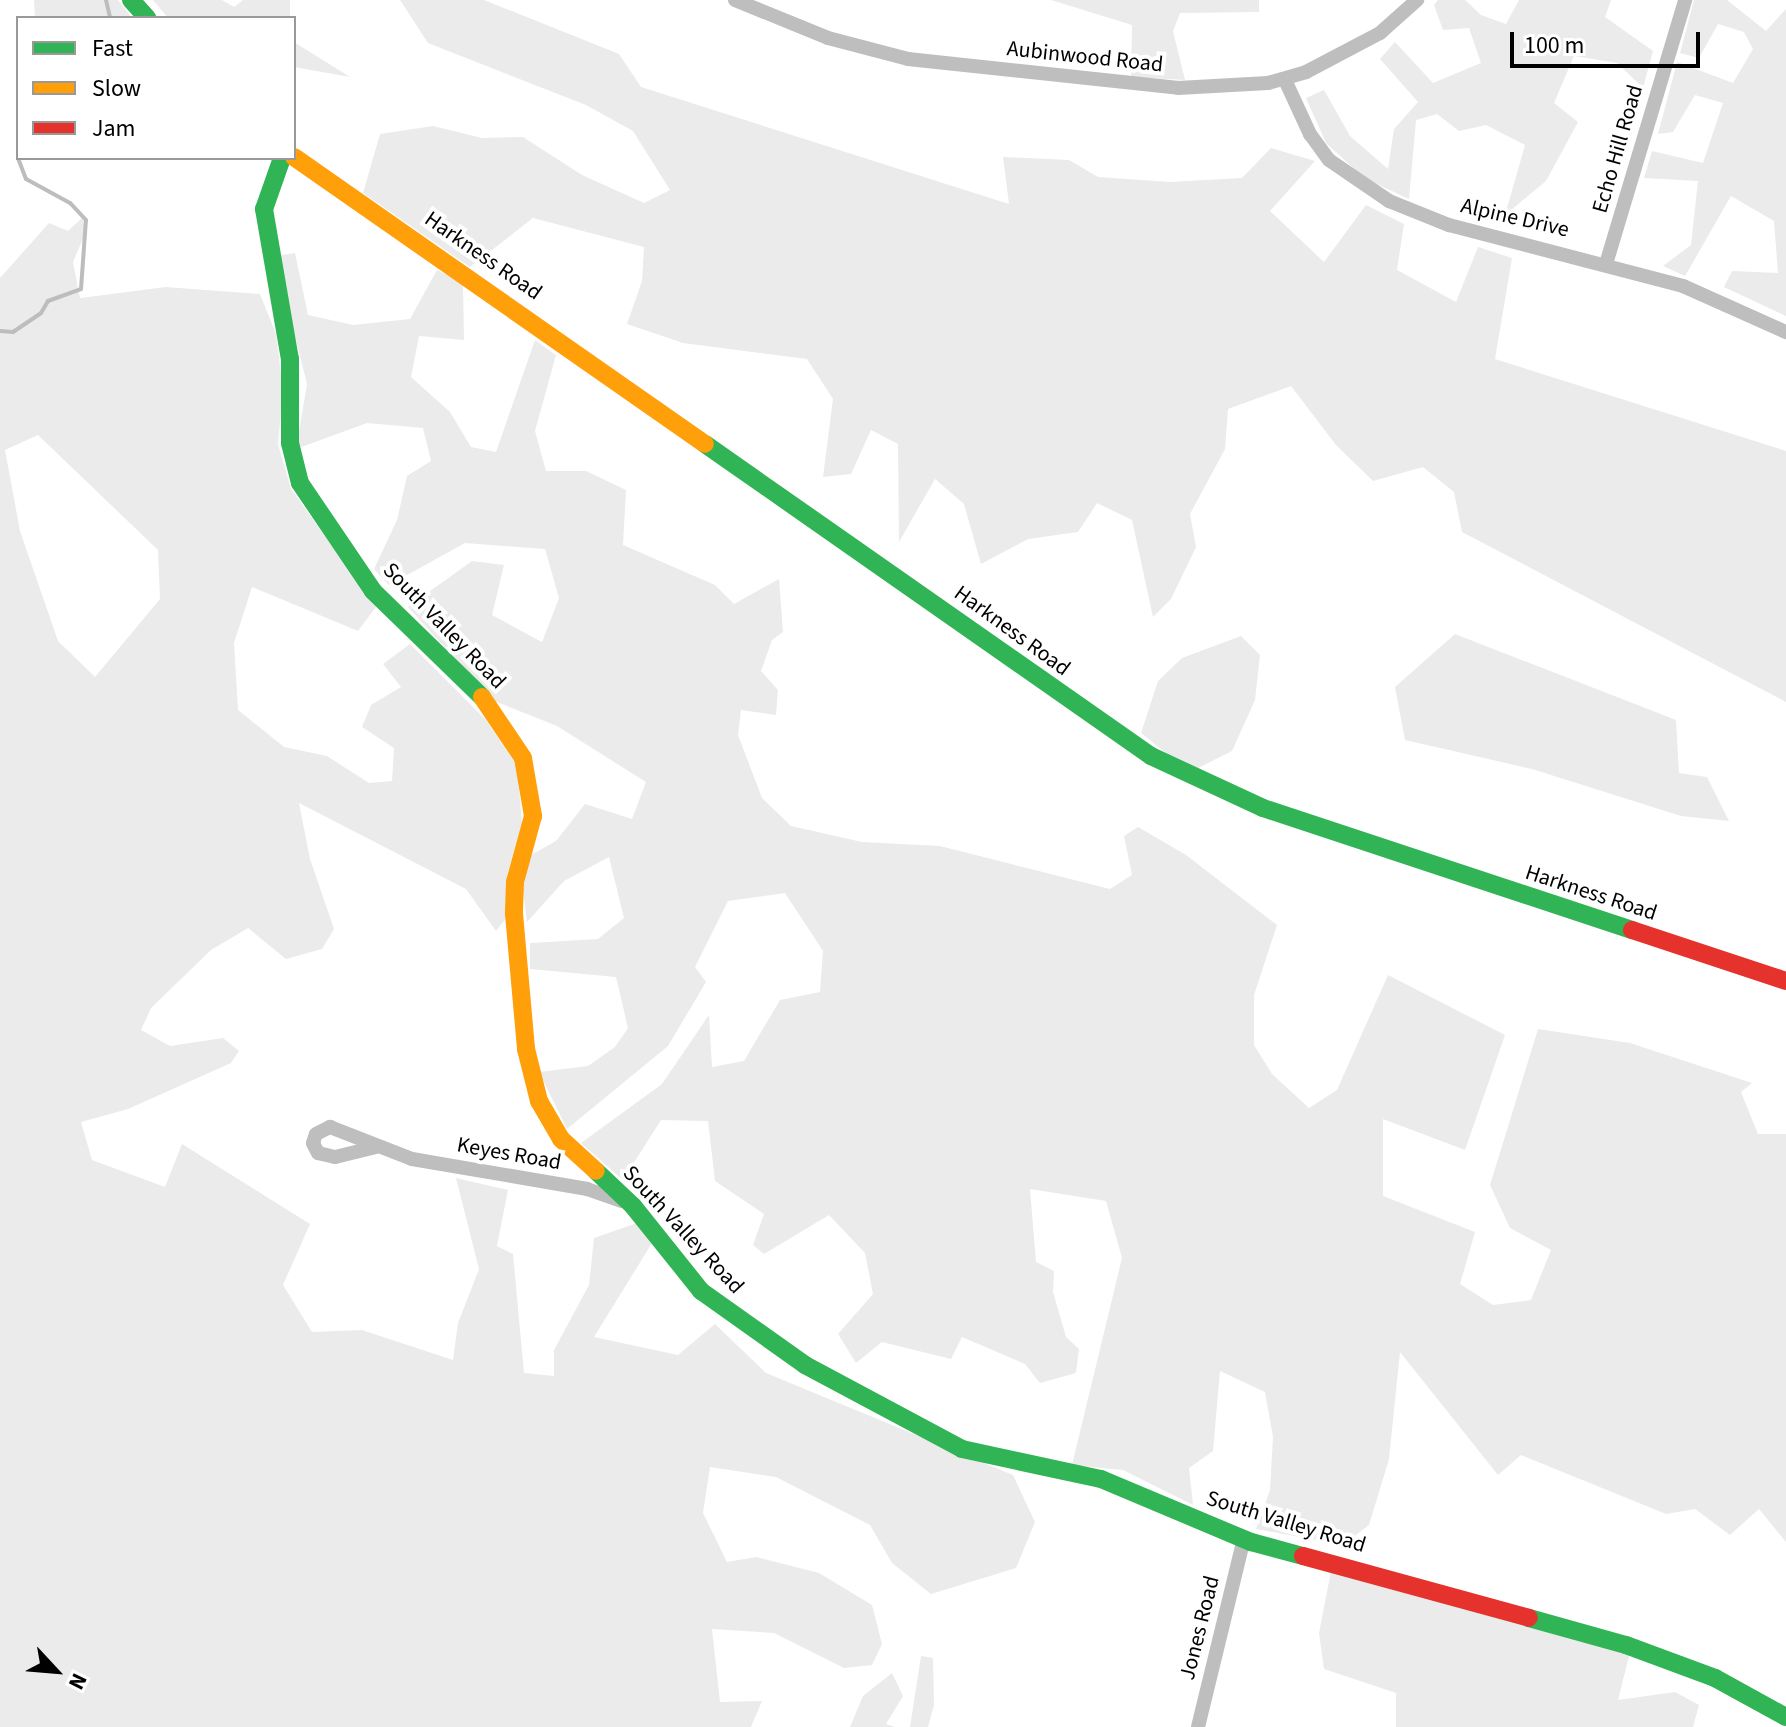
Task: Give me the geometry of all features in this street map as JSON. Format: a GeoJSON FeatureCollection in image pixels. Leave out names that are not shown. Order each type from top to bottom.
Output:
{"type":"FeatureCollection","features":[{"type":"Feature","properties":{"kind":"street"},"geometry":{"type":"LineString","coordinates":[[131,0],[145,16]]}},
{"type":"Feature","properties":{"kind":"street","name":"Aubinwood Road"},"geometry":{"type":"LineString","coordinates":[[735,0],[828,38],[941,64],[1178,88],[1285,80],[1380,33],[1417,0]]}},
{"type":"Feature","properties":{"kind":"street","name":"Echo Hill Road"},"geometry":{"type":"LineString","coordinates":[[1606,264],[1685,0]]}},
{"type":"Feature","properties":{"kind":"street","name":"Alpine Drive"},"geometry":{"type":"LineString","coordinates":[[1285,80],[1319,147],[1364,187],[1449,225],[1683,286],[1786,332]]}},
{"type":"Feature","properties":{"kind":"street","name":"Harkness Road"},"geometry":{"type":"LineString","coordinates":[[296,158],[1151,756],[1263,808],[1786,981]]}},
{"type":"Feature","properties":{"kind":"street","name":"South Valley Road"},"geometry":{"type":"LineString","coordinates":[[281,160],[264,209],[273,284],[290,359],[290,443],[296,472],[321,521],[364,579],[487,702],[523,758],[533,816],[515,882],[514,914],[531,1076],[542,1110],[561,1139],[633,1206],[694,1283],[726,1313],[901,1420],[983,1456],[1110,1482],[1244,1539],[1646,1652],[1730,1684],[1786,1717]]}},
{"type":"Feature","properties":{"kind":"street","name":"Keyes Road"},"geometry":{"type":"LineString","coordinates":[[376,1147],[430,1163],[595,1191],[633,1206]]}},
{"type":"Feature","properties":{"kind":"street","name":"Jones Road"},"geometry":{"type":"LineString","coordinates":[[1198,1727],[1244,1539]]}},
{"type":"Feature","properties":{"kind":"shaded area"},"geometry":{"type":"Polygon","coordinates":[[[34,0],[118,0],[130,16],[35,16],[34,0]]]}},
{"type":"Feature","properties":{"kind":"shaded area"},"geometry":{"type":"Polygon","coordinates":[[[153,0],[222,0],[234,7],[243,0],[290,0],[290,16],[166,16],[153,0]]]}},
{"type":"Feature","properties":{"kind":"shaded area"},"geometry":{"type":"Polygon","coordinates":[[[400,0],[484,0],[619,54],[641,87],[1009,204],[1003,157],[1069,160],[1098,177],[1170,182],[1242,178],[1271,148],[1315,161],[1270,211],[1324,262],[1366,205],[1404,224],[1397,270],[1456,302],[1478,247],[1512,258],[1495,359],[1786,451],[1786,702],[1462,532],[1454,492],[1423,467],[1373,481],[1336,445],[1291,386],[1228,409],[1225,449],[1190,514],[1196,547],[1171,599],[1153,617],[1132,520],[1097,503],[1078,532],[1028,539],[981,564],[964,504],[935,479],[899,542],[898,444],[871,430],[851,474],[823,477],[833,399],[807,359],[683,343],[627,324],[642,281],[644,247],[533,218],[470,267],[363,193],[380,134],[433,126],[482,138],[523,137],[582,175],[644,203],[670,190],[633,131],[586,105],[428,43],[400,0]]]}},
{"type":"Feature","properties":{"kind":"shaded area"},"geometry":{"type":"Polygon","coordinates":[[[1051,0],[1259,0],[1259,12],[1180,13],[1173,31],[1185,80],[1131,77],[1132,25],[1051,0]]]}},
{"type":"Feature","properties":{"kind":"shaded area"},"geometry":{"type":"Polygon","coordinates":[[[1438,0],[1465,0],[1481,15],[1506,24],[1519,0],[1611,0],[1605,17],[1653,51],[1643,88],[1617,63],[1574,56],[1554,103],[1578,122],[1546,181],[1505,215],[1525,145],[1486,125],[1459,131],[1437,114],[1416,120],[1409,199],[1364,178],[1326,143],[1306,98],[1324,90],[1350,136],[1388,169],[1394,129],[1418,102],[1380,59],[1395,42],[1433,83],[1481,63],[1469,28],[1443,30],[1434,5],[1438,0]]]}},
{"type":"Feature","properties":{"kind":"shaded area"},"geometry":{"type":"Polygon","coordinates":[[[1694,0],[1727,0],[1766,31],[1786,9],[1786,316],[1724,287],[1732,271],[1778,273],[1774,221],[1731,196],[1685,276],[1663,266],[1691,245],[1698,181],[1644,178],[1652,151],[1703,163],[1723,103],[1695,95],[1673,132],[1658,134],[1677,62],[1733,83],[1753,49],[1744,32],[1718,24],[1699,58],[1680,53],[1694,0]]]}},
{"type":"Feature","properties":{"kind":"shaded area"},"geometry":{"type":"Polygon","coordinates":[[[296,43],[350,77],[296,67],[296,43]]]}},
{"type":"Feature","properties":{"kind":"shaded area"},"geometry":{"type":"Polygon","coordinates":[[[83,217],[85,234],[73,262],[80,298],[166,287],[260,294],[276,334],[283,390],[278,444],[291,489],[376,607],[358,631],[252,587],[234,643],[238,710],[284,747],[327,756],[369,783],[392,781],[394,748],[362,727],[371,705],[401,687],[383,664],[410,644],[486,720],[517,766],[522,822],[507,875],[507,917],[496,931],[466,889],[299,803],[310,859],[334,929],[322,949],[286,959],[248,928],[211,950],[151,1008],[141,1030],[170,1046],[223,1038],[239,1051],[231,1063],[128,1109],[81,1122],[92,1160],[165,1187],[182,1144],[310,1224],[283,1285],[312,1332],[362,1330],[453,1360],[458,1323],[479,1269],[456,1178],[508,1190],[497,1246],[513,1254],[524,1373],[554,1376],[554,1350],[589,1285],[594,1238],[637,1223],[652,1243],[594,1337],[678,1355],[715,1324],[766,1373],[1013,1475],[1035,1522],[1016,1568],[931,1594],[892,1563],[870,1525],[776,1477],[710,1467],[703,1513],[727,1562],[756,1557],[819,1573],[872,1605],[882,1644],[872,1665],[844,1668],[774,1633],[712,1629],[720,1702],[762,1701],[751,1727],[0,1727],[0,278],[49,223],[68,231],[83,217]],[[38,435],[5,450],[20,531],[58,641],[95,677],[160,599],[158,550],[38,435]]]}},
{"type":"Feature","properties":{"kind":"shaded area"},"geometry":{"type":"Polygon","coordinates":[[[295,253],[308,315],[353,325],[410,319],[437,270],[463,283],[464,340],[419,336],[411,377],[450,412],[471,447],[496,452],[535,340],[556,355],[535,431],[546,471],[586,471],[626,490],[623,545],[715,585],[734,604],[779,579],[783,632],[772,640],[761,671],[778,690],[776,715],[741,710],[738,735],[762,798],[791,826],[862,842],[940,846],[1110,889],[1132,875],[1124,836],[1138,827],[1186,855],[1277,925],[1254,995],[1254,1045],[1272,1074],[1309,1108],[1337,1090],[1388,975],[1505,1035],[1465,1150],[1383,1119],[1383,1196],[1475,1232],[1460,1284],[1493,1305],[1531,1300],[1551,1250],[1510,1228],[1490,1185],[1538,1029],[1630,1043],[1752,1083],[1741,1092],[1758,1134],[1786,1134],[1786,1542],[1759,1509],[1730,1535],[1695,1509],[1666,1514],[1521,1455],[1498,1475],[1400,1352],[1389,1459],[1369,1525],[1343,1545],[1256,1529],[1270,1490],[1273,1437],[1265,1392],[1220,1371],[1213,1451],[1189,1468],[1193,1505],[1123,1470],[1072,1465],[1122,1258],[1106,1201],[1030,1189],[1036,1262],[1054,1271],[1053,1292],[1066,1337],[1079,1349],[1076,1373],[1040,1383],[1025,1364],[962,1337],[951,1359],[882,1342],[856,1363],[838,1334],[873,1294],[865,1253],[829,1215],[764,1254],[753,1245],[764,1214],[715,1181],[708,1121],[661,1120],[623,1180],[581,1143],[662,1084],[709,1015],[712,1067],[744,1061],[780,1000],[820,992],[823,951],[785,893],[728,901],[695,967],[706,982],[668,1046],[567,1129],[539,1072],[588,1066],[615,1047],[628,1028],[616,977],[530,969],[530,943],[598,939],[624,918],[609,857],[564,881],[527,922],[523,890],[529,856],[556,841],[585,804],[632,819],[646,782],[557,726],[494,701],[408,607],[472,561],[504,565],[492,615],[542,642],[559,598],[545,549],[465,543],[389,585],[374,569],[397,520],[407,476],[431,461],[423,428],[367,423],[296,449],[307,384],[275,256],[295,253]]]}},
{"type":"Feature","properties":{"kind":"shaded area"},"geometry":{"type":"Polygon","coordinates":[[[1455,634],[1676,720],[1679,773],[1707,777],[1729,821],[1681,816],[1532,769],[1405,740],[1395,687],[1455,634]]]}},
{"type":"Feature","properties":{"kind":"shaded area"},"geometry":{"type":"Polygon","coordinates":[[[1241,636],[1260,655],[1255,700],[1232,751],[1198,768],[1177,762],[1141,733],[1158,681],[1182,658],[1241,636]]]}},
{"type":"Feature","properties":{"kind":"shaded area"},"geometry":{"type":"Polygon","coordinates":[[[1331,1571],[1630,1652],[1618,1700],[1675,1692],[1699,1705],[1693,1727],[1396,1727],[1396,1693],[1324,1669],[1319,1633],[1331,1571]]]}},
{"type":"Feature","properties":{"kind":"shaded area"},"geometry":{"type":"Polygon","coordinates":[[[921,1656],[933,1658],[934,1705],[928,1727],[910,1727],[921,1656]]]}},
{"type":"Feature","properties":{"kind":"shaded area"},"geometry":{"type":"Polygon","coordinates":[[[892,1673],[903,1696],[886,1724],[895,1727],[850,1727],[863,1696],[892,1673]]]}},
{"type":"Feature","properties":{"kind":"waterway"},"geometry":{"type":"LineString","coordinates":[[106,0],[110,16]]}},
{"type":"Feature","properties":{"kind":"waterway"},"geometry":{"type":"LineString","coordinates":[[0,331],[13,332],[41,313],[48,301],[81,289],[86,220],[70,203],[26,179],[19,160]]}},
{"type":"Feature","properties":{"kind":"traffic: fast"},"geometry":{"type":"LineString","coordinates":[[131,0],[145,16]]}},
{"type":"Feature","properties":{"kind":"traffic: fast"},"geometry":{"type":"LineString","coordinates":[[281,160],[264,209],[290,359],[290,443],[300,483],[373,591],[482,697]]}},
{"type":"Feature","properties":{"kind":"traffic: fast"},"geometry":{"type":"LineString","coordinates":[[705,444],[1151,756],[1263,808],[1632,930]]}},
{"type":"Feature","properties":{"kind":"traffic: fast"},"geometry":{"type":"LineString","coordinates":[[596,1171],[633,1206],[701,1291],[805,1365],[962,1449],[1101,1479],[1251,1542],[1303,1556]]}},
{"type":"Feature","properties":{"kind":"traffic: fast"},"geometry":{"type":"LineString","coordinates":[[1529,1618],[1626,1645],[1715,1678],[1786,1717]]}},
{"type":"Feature","properties":{"kind":"traffic: slow"},"geometry":{"type":"LineString","coordinates":[[296,158],[705,444]]}},
{"type":"Feature","properties":{"kind":"traffic: slow"},"geometry":{"type":"LineString","coordinates":[[482,697],[523,758],[533,816],[515,882],[514,914],[526,1049],[539,1101],[561,1139],[596,1171]]}},
{"type":"Feature","properties":{"kind":"traffic: jam"},"geometry":{"type":"LineString","coordinates":[[1632,930],[1786,981]]}},
{"type":"Feature","properties":{"kind":"traffic: jam"},"geometry":{"type":"LineString","coordinates":[[1303,1556],[1529,1618]]}}]}
